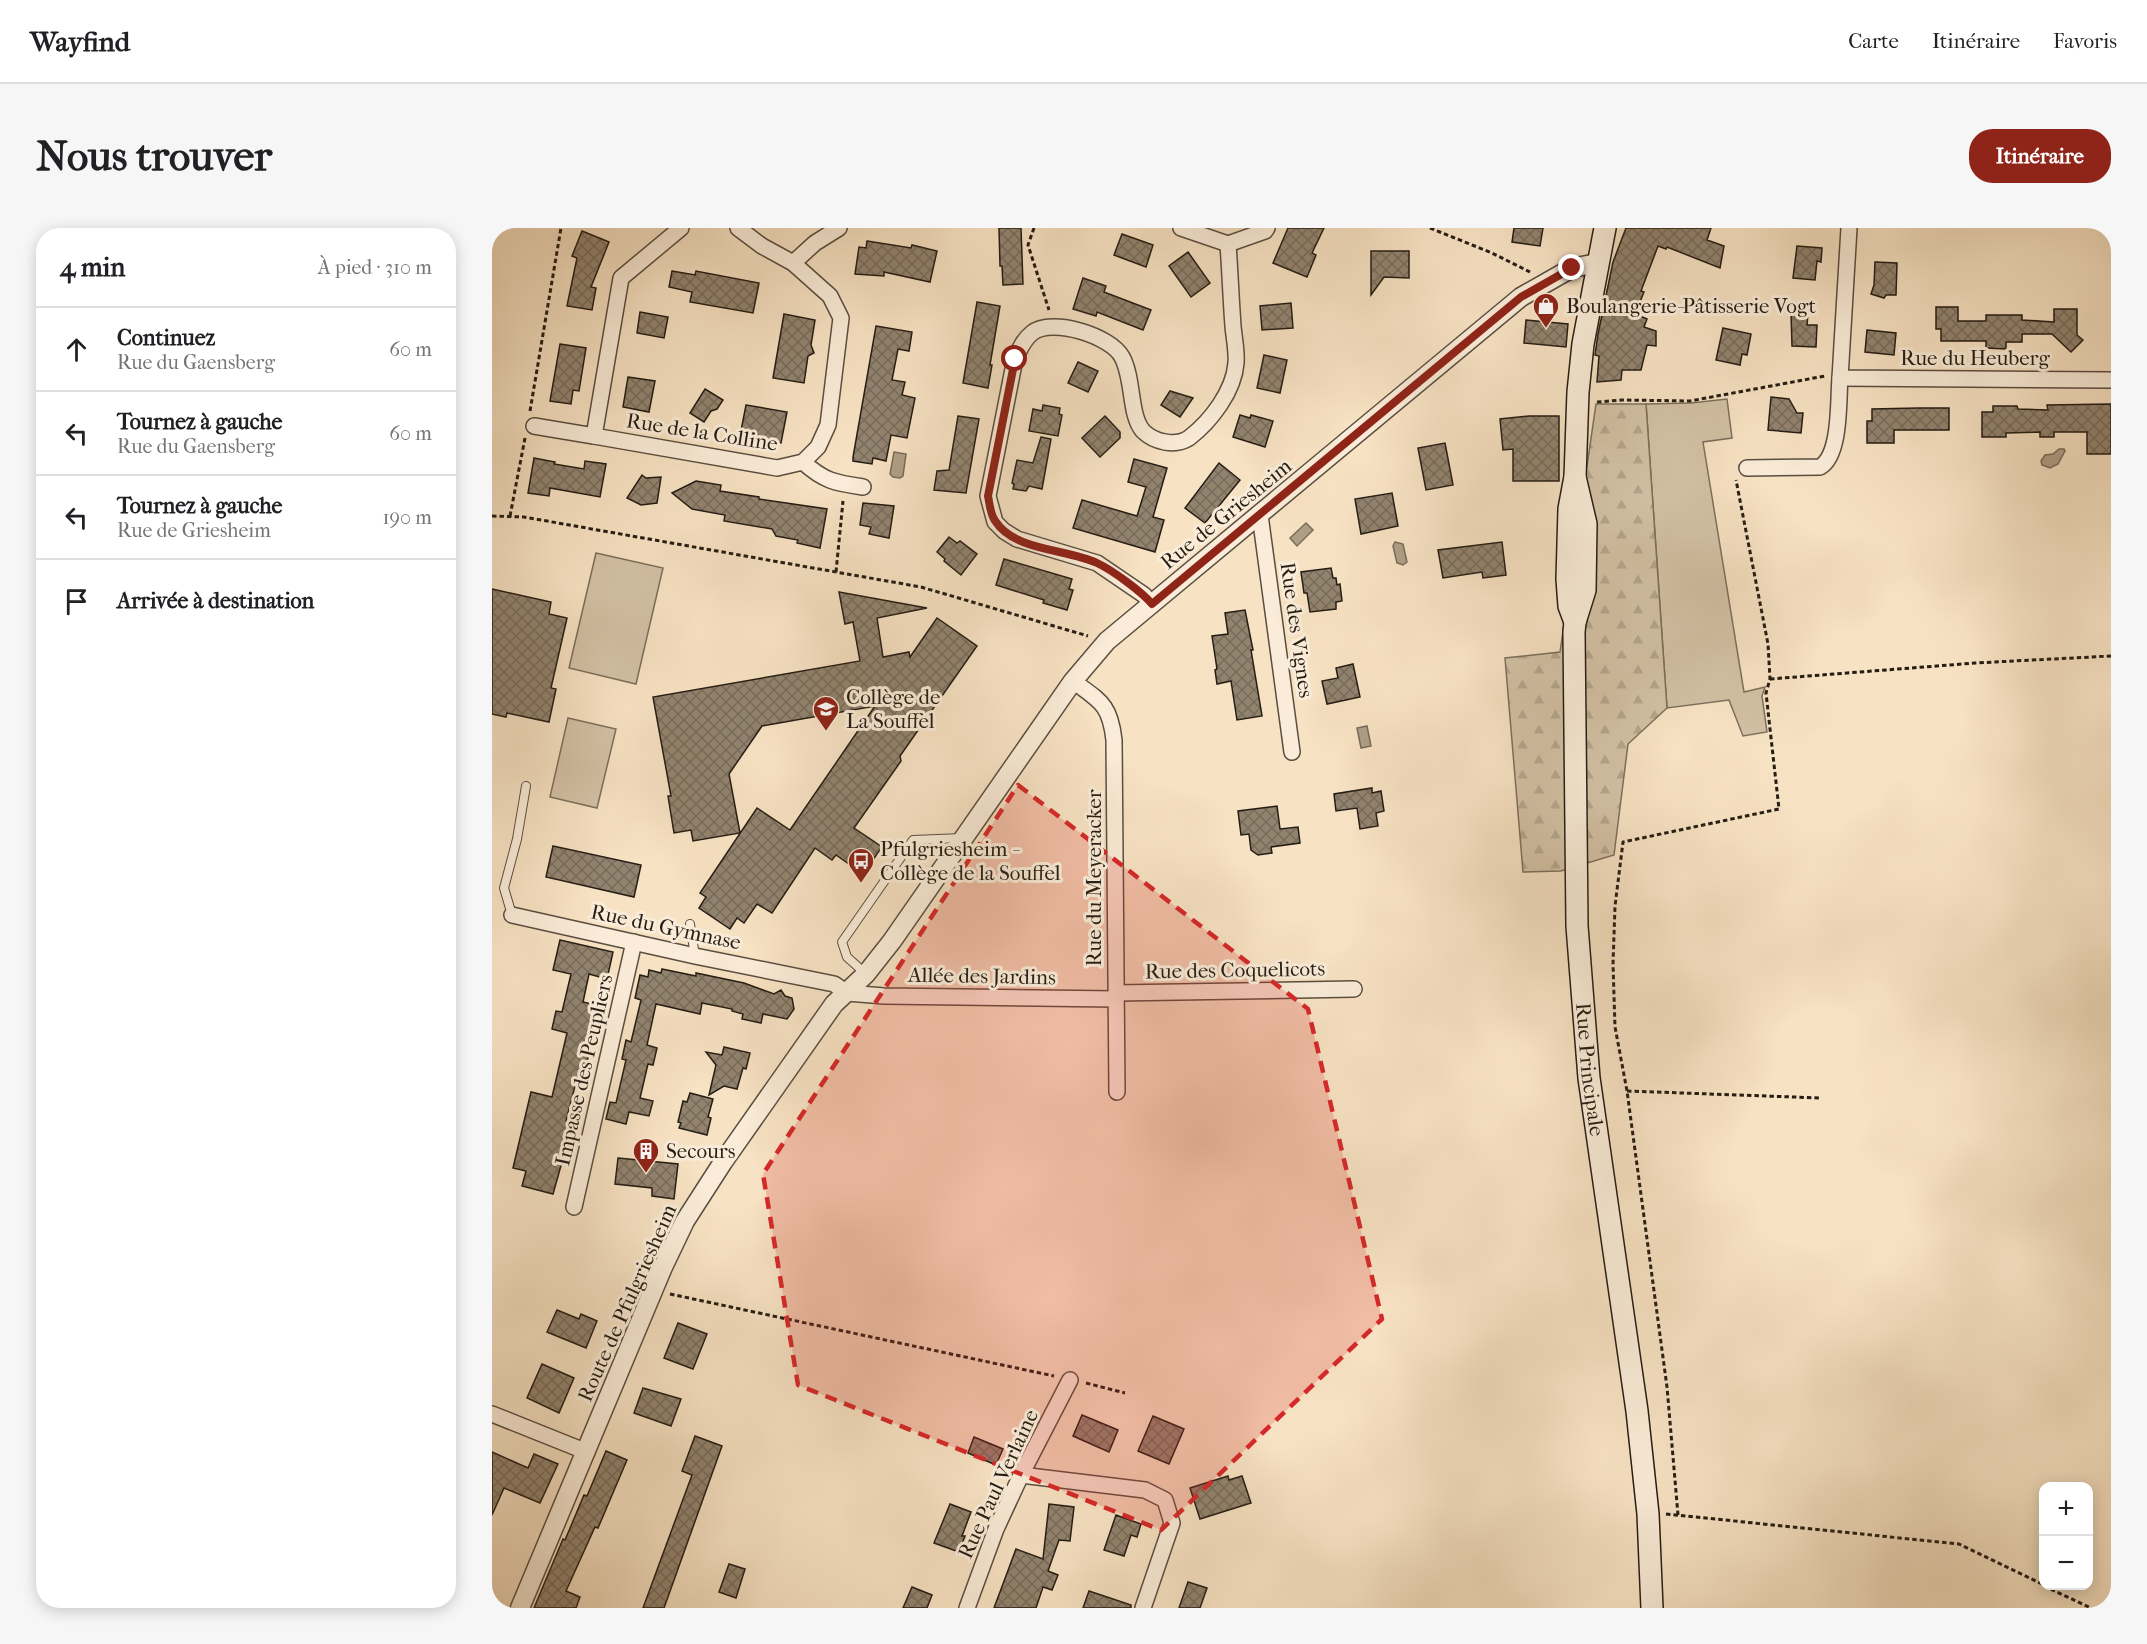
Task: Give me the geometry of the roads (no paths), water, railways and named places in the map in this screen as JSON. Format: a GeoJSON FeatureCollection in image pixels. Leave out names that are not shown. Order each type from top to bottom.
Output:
{"type":"FeatureCollection","features":[{"type":"Feature","properties":{"kind":"main road","name":"Rue Principale"},"geometry":{"type":"LineString","coordinates":[[1605,228],[1583,344],[1577,404],[1575,477],[1582,502],[1586,533],[1585,590],[1575,622],[1577,926],[1588,1078],[1637,1411],[1648,1514],[1652,1608]]}},
{"type":"Feature","properties":{"kind":"street","name":"Rue de la Colline"},"geometry":{"type":"LineString","coordinates":[[594,436],[621,278],[681,228]]}},
{"type":"Feature","properties":{"kind":"street","name":"Rue de la Colline"},"geometry":{"type":"LineString","coordinates":[[530,425],[777,468],[803,462],[818,447],[828,425],[841,318],[830,296],[793,263],[762,246],[738,228]]}},
{"type":"Feature","properties":{"kind":"street"},"geometry":{"type":"LineString","coordinates":[[793,263],[815,243],[839,228]]}},
{"type":"Feature","properties":{"kind":"street"},"geometry":{"type":"LineString","coordinates":[[1181,228],[1228,244],[1265,231],[1267,228]]}},
{"type":"Feature","properties":{"kind":"street"},"geometry":{"type":"LineString","coordinates":[[1747,468],[1820,467],[1826,464],[1831,456],[1840,378],[1849,228]]}},
{"type":"Feature","properties":{"kind":"street"},"geometry":{"type":"LineString","coordinates":[[1152,604],[1144,595],[1097,563],[1017,539],[995,522],[988,496],[1015,359],[1023,342],[1034,331],[1054,326],[1076,330],[1104,341],[1121,355],[1130,376],[1135,416],[1143,431],[1163,443],[1182,442],[1201,428],[1230,388],[1236,363],[1228,244]]}},
{"type":"Feature","properties":{"kind":"street","name":"Rue de Griesheim"},"geometry":{"type":"LineString","coordinates":[[857,983],[892,941],[1072,681],[1107,642],[1521,297],[1572,268],[1597,263]]}},
{"type":"Feature","properties":{"kind":"street","name":"Rue du Heuberg"},"geometry":{"type":"LineString","coordinates":[[1840,378],[2111,380]]}},
{"type":"Feature","properties":{"kind":"street","name":"Rue de la Colline"},"geometry":{"type":"LineString","coordinates":[[803,462],[816,474],[830,482],[863,487]]}},
{"type":"Feature","properties":{"kind":"street","name":"Rue des Vignes"},"geometry":{"type":"LineString","coordinates":[[1260,514],[1292,752]]}},
{"type":"Feature","properties":{"kind":"street","name":"Rue du Meyeracker"},"geometry":{"type":"LineString","coordinates":[[1072,681],[1103,703],[1112,722],[1114,740],[1117,1092]]}},
{"type":"Feature","properties":{"kind":"street","name":"Rue du Gymnase"},"geometry":{"type":"LineString","coordinates":[[512,915],[811,980],[834,984],[857,983]]}},
{"type":"Feature","properties":{"kind":"street","name":"Impasse des Peupliers"},"geometry":{"type":"LineString","coordinates":[[574,1208],[634,942]]}},
{"type":"Feature","properties":{"kind":"street","name":"Allée des Jardins"},"geometry":{"type":"LineString","coordinates":[[857,983],[884,996],[1116,996]]}},
{"type":"Feature","properties":{"kind":"street","name":"Route de Pfulgriesheim"},"geometry":{"type":"LineString","coordinates":[[520,1608],[674,1242],[703,1192],[834,1005],[857,983]]}},
{"type":"Feature","properties":{"kind":"street","name":"Rue des Coquelicots"},"geometry":{"type":"LineString","coordinates":[[1116,996],[1354,989]]}},
{"type":"Feature","properties":{"kind":"street","name":"Rue Paul Verlaine"},"geometry":{"type":"LineString","coordinates":[[967,1608],[996,1529],[1021,1474],[1070,1380]]}},
{"type":"Feature","properties":{"kind":"street"},"geometry":{"type":"LineString","coordinates":[[492,1414],[587,1452]]}},
{"type":"Feature","properties":{"kind":"street"},"geometry":{"type":"LineString","coordinates":[[1021,1474],[1145,1490],[1165,1500],[1172,1523],[1143,1608]]}},
{"type":"Feature","properties":{"kind":"lane"},"geometry":{"type":"LineString","coordinates":[[512,915],[504,888],[517,839],[526,786]]}},
{"type":"Feature","properties":{"kind":"lane"},"geometry":{"type":"LineString","coordinates":[[857,983],[842,942],[913,840],[963,838]]}},
{"type":"Feature","properties":{"kind":"lane"},"geometry":{"type":"LineString","coordinates":[[690,924],[695,956]]}},
{"type":"Feature","properties":{"kind":"place","name":"Boulangerie-Pâtisserie Vogt"},"geometry":{"type":"Point","coordinates":[1546,329]}},
{"type":"Feature","properties":{"kind":"place","name":"Collège de La Souffel"},"geometry":{"type":"Point","coordinates":[826,732]}},
{"type":"Feature","properties":{"kind":"place","name":"Pfulgriesheim - Collège de la Souffel"},"geometry":{"type":"Point","coordinates":[861,884]}},
{"type":"Feature","properties":{"kind":"place","name":"Secours"},"geometry":{"type":"Point","coordinates":[646,1174]}}]}
